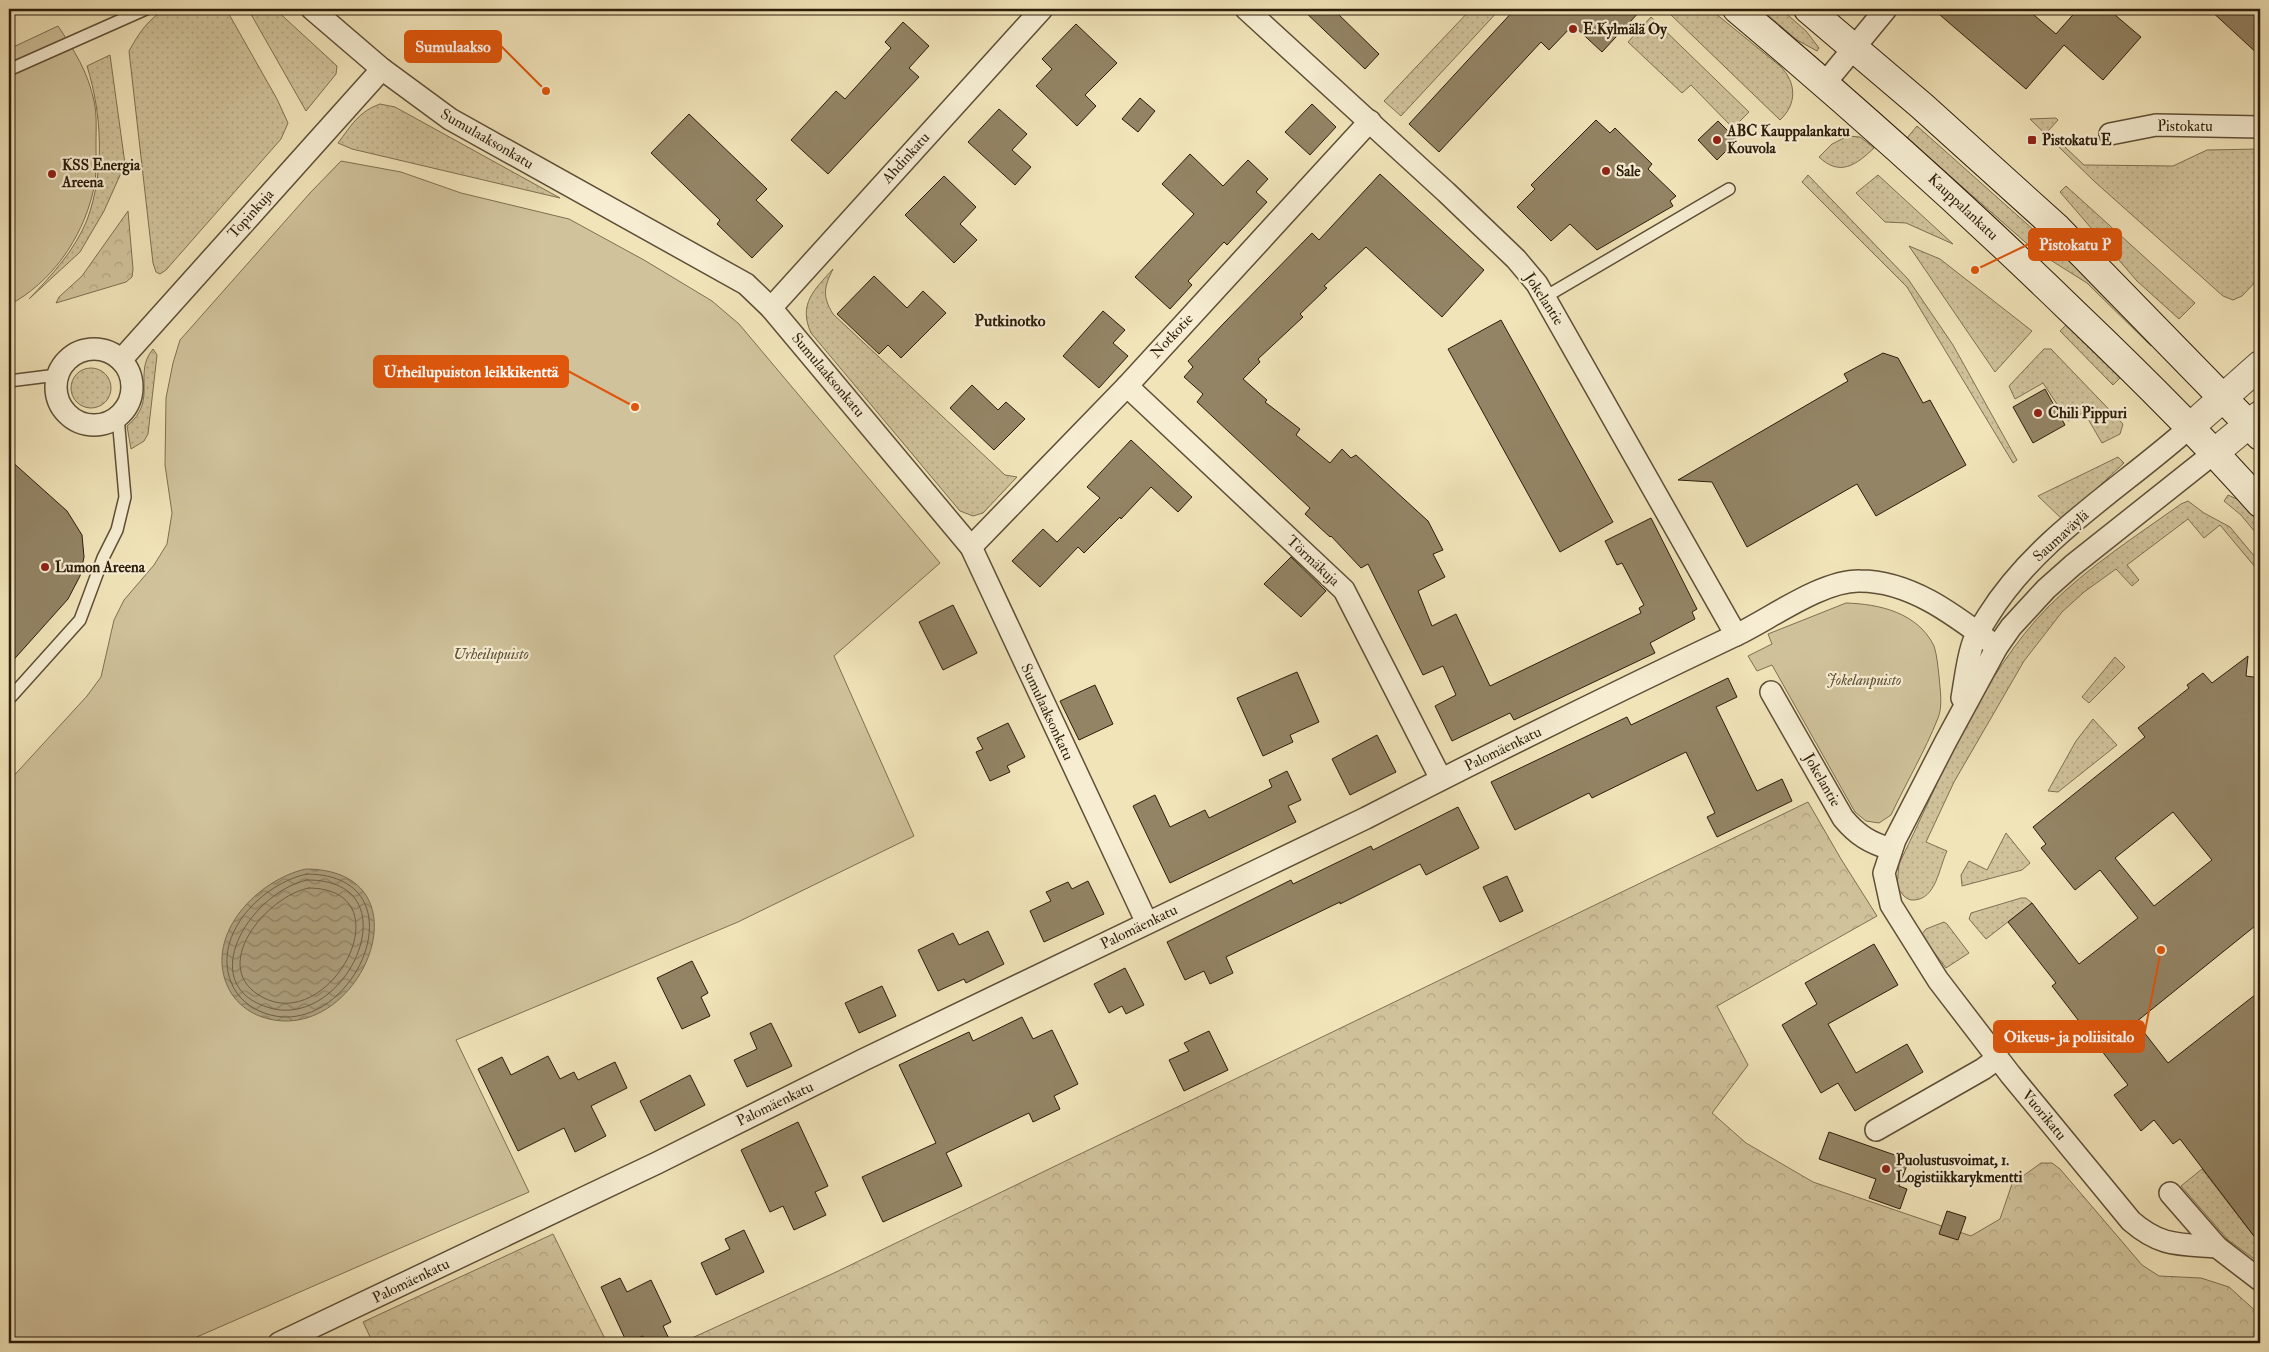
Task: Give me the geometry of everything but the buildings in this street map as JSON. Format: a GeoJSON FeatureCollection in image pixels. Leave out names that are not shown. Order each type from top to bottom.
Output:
{"type":"FeatureCollection","features":[{"type":"Feature","properties":{"kind":"main road","name":"Kauppalankatu"},"geometry":{"type":"LineString","coordinates":[[1737,9],[1825,83],[2005,246],[2131,367],[2190,427],[2260,503]]}},
{"type":"Feature","properties":{"kind":"main road"},"geometry":{"type":"LineString","coordinates":[[1808,9],[2003,178],[2057,228],[2224,397],[2256,425],[2214,453]]}},
{"type":"Feature","properties":{"kind":"main road","name":"Saumaväylä"},"geometry":{"type":"LineString","coordinates":[[2190,427],[2260,365]]}},
{"type":"Feature","properties":{"kind":"street","name":"Sumulaaksonkatu"},"geometry":{"type":"LineString","coordinates":[[312,9],[382,69],[450,119],[746,284],[771,308],[971,547],[1147,923]]}},
{"type":"Feature","properties":{"kind":"street","name":"Ahdinkatu"},"geometry":{"type":"LineString","coordinates":[[771,308],[1042,9]]}},
{"type":"Feature","properties":{"kind":"street","name":"Jokelantie"},"geometry":{"type":"LineString","coordinates":[[1246,9],[1370,121],[1516,259],[1545,297],[1736,634]]}},
{"type":"Feature","properties":{"kind":"street"},"geometry":{"type":"LineString","coordinates":[[1825,83],[1886,9]]}},
{"type":"Feature","properties":{"kind":"street","name":"Topinkuja"},"geometry":{"type":"LineString","coordinates":[[121,360],[382,69]]}},
{"type":"Feature","properties":{"kind":"street","name":"Notkotie"},"geometry":{"type":"LineString","coordinates":[[971,547],[1127,386],[1370,121]]}},
{"type":"Feature","properties":{"kind":"street","name":"Pistokatu"},"geometry":{"type":"LineString","coordinates":[[2110,134],[2156,125],[2260,127]]}},
{"type":"Feature","properties":{"kind":"street"},"geometry":{"type":"LineString","coordinates":[[92,348],[110,352],[121,360],[130,376],[132,389],[126,407],[118,417],[102,425],[88,425],[77,422],[66,414],[59,404],[55,391],[57,375],[64,363],[78,352],[92,348]]}},
{"type":"Feature","properties":{"kind":"street","name":"Törmäkuja"},"geometry":{"type":"LineString","coordinates":[[1127,386],[1344,590],[1441,779]]}},
{"type":"Feature","properties":{"kind":"street","name":"Saumaväylä"},"geometry":{"type":"LineString","coordinates":[[1959,716],[1972,646],[1978,632],[2014,579],[2038,554],[2076,520],[2190,427]]}},
{"type":"Feature","properties":{"kind":"street","name":"Saumaväylä"},"geometry":{"type":"LineString","coordinates":[[1884,882],[1885,865],[1891,850],[1959,716],[1997,647],[2027,608],[2046,589],[2214,453]]}},
{"type":"Feature","properties":{"kind":"street","name":"Palomäenkatu"},"geometry":{"type":"LineString","coordinates":[[279,1343],[657,1163],[863,1060],[1366,818],[1441,779],[1736,634],[1808,596],[1834,585],[1858,580],[1878,582],[1906,590],[1931,601],[1997,647]]}},
{"type":"Feature","properties":{"kind":"street","name":"Jokelantie"},"geometry":{"type":"LineString","coordinates":[[1771,692],[1843,818],[1865,840],[1891,850]]}},
{"type":"Feature","properties":{"kind":"street","name":"Vuorikatu"},"geometry":{"type":"LineString","coordinates":[[1884,882],[1891,906],[1938,980],[1998,1058],[2131,1221],[2156,1240],[2217,1247]]}},
{"type":"Feature","properties":{"kind":"street"},"geometry":{"type":"LineString","coordinates":[[1876,1130],[1983,1069],[1998,1058]]}},
{"type":"Feature","properties":{"kind":"street"},"geometry":{"type":"LineString","coordinates":[[2170,1193],[2217,1247],[2260,1280]]}},
{"type":"Feature","properties":{"kind":"lane"},"geometry":{"type":"LineString","coordinates":[[12,68],[146,9]]}},
{"type":"Feature","properties":{"kind":"lane"},"geometry":{"type":"LineString","coordinates":[[1545,297],[1729,189]]}},
{"type":"Feature","properties":{"kind":"lane"},"geometry":{"type":"LineString","coordinates":[[9,381],[57,375]]}},
{"type":"Feature","properties":{"kind":"lane"},"geometry":{"type":"LineString","coordinates":[[9,699],[80,620],[117,530],[125,497],[118,417]]}},
{"type":"Feature","properties":{"kind":"green space"},"geometry":{"type":"Polygon","coordinates":[[[166,9],[226,9],[277,99],[288,123],[281,139],[166,270],[160,274],[156,272],[153,263],[129,51],[144,27],[166,9]]]}},
{"type":"Feature","properties":{"kind":"green space"},"geometry":{"type":"Polygon","coordinates":[[[248,9],[275,9],[337,66],[336,74],[306,111],[248,9]]]}},
{"type":"Feature","properties":{"kind":"green space"},"geometry":{"type":"Polygon","coordinates":[[[1471,9],[1500,9],[1401,116],[1384,101],[1471,9]]]}},
{"type":"Feature","properties":{"kind":"green space"},"geometry":{"type":"Polygon","coordinates":[[[1673,9],[1710,9],[1780,66],[1790,79],[1793,93],[1790,107],[1786,114],[1780,120],[1669,13],[1673,9]]]}},
{"type":"Feature","properties":{"kind":"green space"},"geometry":{"type":"Polygon","coordinates":[[[1761,9],[1781,9],[1806,31],[1819,48],[1817,51],[1797,40],[1761,9]]]}},
{"type":"Feature","properties":{"kind":"green space"},"geometry":{"type":"Polygon","coordinates":[[[1651,17],[1749,112],[1733,128],[1691,85],[1682,93],[1628,42],[1651,17]]]}},
{"type":"Feature","properties":{"kind":"green space","name":"KSS Energia Areena"},"geometry":{"type":"Polygon","coordinates":[[[58,26],[84,71],[94,101],[96,111],[96,168],[94,186],[81,226],[63,258],[38,285],[9,305],[9,49],[58,26]]]}},
{"type":"Feature","properties":{"kind":"green space"},"geometry":{"type":"Polygon","coordinates":[[[110,55],[125,164],[104,211],[80,252],[29,299],[54,272],[76,242],[87,220],[93,202],[99,163],[99,143],[96,104],[87,66],[110,55]]]}},
{"type":"Feature","properties":{"kind":"green space"},"geometry":{"type":"Polygon","coordinates":[[[380,104],[395,107],[560,198],[352,149],[338,143],[361,115],[380,104]]]}},
{"type":"Feature","properties":{"kind":"green space"},"geometry":{"type":"Polygon","coordinates":[[[2056,118],[2058,120],[2048,131],[2084,165],[2173,166],[2207,150],[2260,149],[2259,278],[2242,296],[2233,300],[2223,296],[2095,182],[2030,119],[2056,118]]]}},
{"type":"Feature","properties":{"kind":"green space"},"geometry":{"type":"Polygon","coordinates":[[[1917,126],[2091,281],[2154,343],[2151,346],[2087,283],[2033,249],[1907,138],[1917,126]]]}},
{"type":"Feature","properties":{"kind":"green space"},"geometry":{"type":"Polygon","coordinates":[[[1848,136],[1860,137],[1874,148],[1854,164],[1848,166],[1834,166],[1819,157],[1832,144],[1848,136]]]}},
{"type":"Feature","properties":{"kind":"green space","name":"Urheilupuisto"},"geometry":{"type":"Polygon","coordinates":[[[341,161],[401,172],[461,193],[569,219],[644,260],[712,301],[739,324],[940,563],[834,656],[914,836],[738,922],[456,1040],[529,1192],[183,1343],[9,1343],[9,781],[87,696],[101,677],[114,620],[124,600],[154,565],[167,544],[172,513],[165,465],[166,398],[180,340],[310,193],[341,161]]]}},
{"type":"Feature","properties":{"kind":"green space"},"geometry":{"type":"Polygon","coordinates":[[[1808,175],[1908,279],[1953,345],[2017,460],[2013,463],[1907,287],[1802,182],[1808,175]]]}},
{"type":"Feature","properties":{"kind":"green space"},"geometry":{"type":"Polygon","coordinates":[[[1878,175],[1953,244],[1906,223],[1885,222],[1856,193],[1878,175]]]}},
{"type":"Feature","properties":{"kind":"green space"},"geometry":{"type":"Polygon","coordinates":[[[2066,186],[2195,303],[2179,319],[2137,281],[2060,192],[2066,186]]]}},
{"type":"Feature","properties":{"kind":"green space"},"geometry":{"type":"Polygon","coordinates":[[[128,211],[132,277],[126,282],[56,303],[59,297],[82,276],[128,211]]]}},
{"type":"Feature","properties":{"kind":"green space"},"geometry":{"type":"Polygon","coordinates":[[[1909,246],[1940,259],[2032,331],[1995,372],[1909,246]]]}},
{"type":"Feature","properties":{"kind":"green space"},"geometry":{"type":"Polygon","coordinates":[[[833,269],[826,286],[826,297],[833,314],[1005,475],[1017,477],[983,513],[973,516],[960,511],[811,333],[807,323],[807,306],[814,291],[833,269]]]}},
{"type":"Feature","properties":{"kind":"green space"},"geometry":{"type":"Polygon","coordinates":[[[2066,325],[2120,378],[2113,385],[2060,331],[2066,325]]]}},
{"type":"Feature","properties":{"kind":"green space"},"geometry":{"type":"Polygon","coordinates":[[[153,349],[157,355],[148,434],[144,441],[131,449],[127,426],[142,407],[145,368],[147,358],[153,349]]]}},
{"type":"Feature","properties":{"kind":"green space"},"geometry":{"type":"Polygon","coordinates":[[[2044,349],[2051,349],[2123,424],[2120,434],[2102,443],[2084,412],[2068,421],[2043,383],[2015,399],[2009,386],[2044,349]]]}},
{"type":"Feature","properties":{"kind":"green space"},"geometry":{"type":"Polygon","coordinates":[[[95,368],[102,371],[108,377],[111,388],[110,396],[102,405],[95,408],[87,408],[80,405],[72,396],[71,384],[74,377],[83,369],[95,368]]]}},
{"type":"Feature","properties":{"kind":"green space"},"geometry":{"type":"Polygon","coordinates":[[[2118,457],[2124,463],[2063,520],[2038,496],[2118,457]]]}},
{"type":"Feature","properties":{"kind":"green space"},"geometry":{"type":"Polygon","coordinates":[[[2228,495],[2241,501],[2260,523],[2260,538],[2241,515],[2224,501],[2228,495]]]}},
{"type":"Feature","properties":{"kind":"green space"},"geometry":{"type":"Polygon","coordinates":[[[2188,501],[2204,513],[2230,527],[2260,563],[2260,573],[2220,525],[2204,538],[2188,519],[2127,565],[2139,580],[2132,586],[2116,569],[2084,592],[2062,612],[2024,661],[1954,782],[1926,842],[1947,851],[1936,882],[1932,889],[1921,898],[1911,900],[1906,898],[1897,886],[1899,864],[1964,729],[2003,663],[2025,633],[2064,592],[2113,552],[2188,501]]]}},
{"type":"Feature","properties":{"kind":"green space","name":"Jokelanpuisto"},"geometry":{"type":"Polygon","coordinates":[[[1846,603],[1885,608],[1908,618],[1927,635],[1934,646],[1937,661],[1941,697],[1938,718],[1891,815],[1879,823],[1866,821],[1855,812],[1772,665],[1757,671],[1748,656],[1772,644],[1768,634],[1846,603]]]}},
{"type":"Feature","properties":{"kind":"green space"},"geometry":{"type":"Polygon","coordinates":[[[2115,657],[2125,667],[2089,703],[2082,697],[2115,657]]]}},
{"type":"Feature","properties":{"kind":"green space"},"geometry":{"type":"Polygon","coordinates":[[[2093,719],[2117,745],[2058,792],[2048,791],[2076,741],[2093,719]]]}},
{"type":"Feature","properties":{"kind":"green space"},"geometry":{"type":"Polygon","coordinates":[[[1808,802],[1877,916],[1717,1006],[1748,1065],[1712,1113],[1746,1143],[1813,1182],[1971,1236],[2000,1219],[2012,1184],[2041,1163],[2052,1163],[2060,1169],[2142,1265],[2159,1276],[2201,1278],[2229,1287],[2260,1315],[2260,1343],[681,1343],[834,1273],[1808,802]]]}},
{"type":"Feature","properties":{"kind":"green space"},"geometry":{"type":"Polygon","coordinates":[[[2006,833],[2030,863],[2022,870],[1962,886],[1961,875],[1969,861],[1987,870],[2006,833]]]}},
{"type":"Feature","properties":{"kind":"green space"},"geometry":{"type":"Polygon","coordinates":[[[2026,898],[2032,903],[1986,939],[1969,919],[1971,913],[2026,898]]]}},
{"type":"Feature","properties":{"kind":"green space"},"geometry":{"type":"Polygon","coordinates":[[[1944,922],[1969,953],[1946,968],[1921,935],[1926,929],[1944,922]]]}},
{"type":"Feature","properties":{"kind":"green space"},"geometry":{"type":"Polygon","coordinates":[[[2202,1169],[2253,1235],[2260,1230],[2260,1263],[2228,1240],[2181,1186],[2202,1169]]]}},
{"type":"Feature","properties":{"kind":"green space"},"geometry":{"type":"Polygon","coordinates":[[[553,1234],[607,1343],[373,1343],[363,1322],[553,1234]]]}},
{"type":"Feature","properties":{"kind":"water"},"geometry":{"type":"Polygon","coordinates":[[[306,869],[345,877],[367,897],[374,925],[369,956],[353,985],[328,1008],[297,1020],[262,1017],[241,1005],[233,996],[227,985],[222,965],[223,946],[230,928],[241,911],[255,896],[271,884],[288,875],[306,869]]]}},
{"type":"Feature","properties":{"kind":"place","name":"E.Kylmälä Oy"},"geometry":{"type":"Point","coordinates":[1573,29]}},
{"type":"Feature","properties":{"kind":"place","name":"Sumulaakso"},"geometry":{"type":"Point","coordinates":[546,91]}},
{"type":"Feature","properties":{"kind":"place","name":"ABC Kauppalankatu Kouvola"},"geometry":{"type":"Point","coordinates":[1717,140]}},
{"type":"Feature","properties":{"kind":"place","name":"Pistokatu E"},"geometry":{"type":"Point","coordinates":[2032,140]}},
{"type":"Feature","properties":{"kind":"place","name":"Sale"},"geometry":{"type":"Point","coordinates":[1606,171]}},
{"type":"Feature","properties":{"kind":"place","name":"KSS Energia Areena"},"geometry":{"type":"Point","coordinates":[52,174]}},
{"type":"Feature","properties":{"kind":"place","name":"Pistokatu P"},"geometry":{"type":"Point","coordinates":[1975,270]}},
{"type":"Feature","properties":{"kind":"place","name":"Urheilupuiston leikkikenttä"},"geometry":{"type":"Point","coordinates":[635,407]}},
{"type":"Feature","properties":{"kind":"place","name":"Chili Pippuri"},"geometry":{"type":"Point","coordinates":[2038,413]}},
{"type":"Feature","properties":{"kind":"place","name":"Lumon Areena"},"geometry":{"type":"Point","coordinates":[45,567]}},
{"type":"Feature","properties":{"kind":"place","name":"Oikeus- ja poliisitalo"},"geometry":{"type":"Point","coordinates":[2161,950]}},
{"type":"Feature","properties":{"kind":"place","name":"Puolustusvoimat, 1. Logistiikkarykmentti"},"geometry":{"type":"Point","coordinates":[1886,1169]}},
{"type":"Feature","properties":{"kind":"district","name":"Putkinotko"},"geometry":{"type":"Point","coordinates":[1010,321]}}]}
